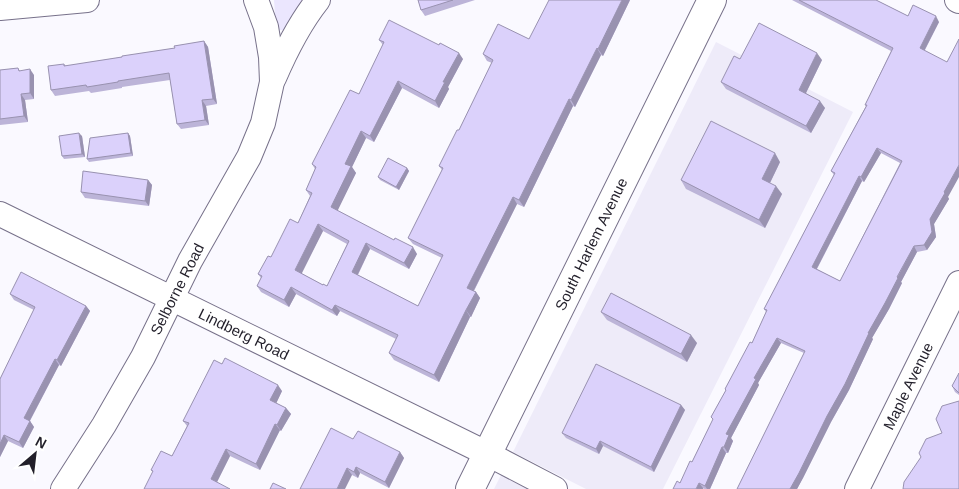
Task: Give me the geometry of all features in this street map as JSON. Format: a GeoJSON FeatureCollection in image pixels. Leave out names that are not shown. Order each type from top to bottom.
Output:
{"type":"FeatureCollection","features":[{"type":"Feature","properties":{"kind":"main road","name":"South Harlem Avenue"},"geometry":{"type":"LineString","coordinates":[[470,489],[712,0]]}},
{"type":"Feature","properties":{"kind":"street"},"geometry":{"type":"LineString","coordinates":[[0,8],[87,0]]}},
{"type":"Feature","properties":{"kind":"street","name":"Selborne Road"},"geometry":{"type":"LineString","coordinates":[[256,0],[266,27],[271,57],[272,82]]}},
{"type":"Feature","properties":{"kind":"street","name":"Selborne Road"},"geometry":{"type":"LineString","coordinates":[[63,489],[104,425],[143,357],[190,261],[249,157],[263,123],[272,82],[290,42],[318,0]]}},
{"type":"Feature","properties":{"kind":"street","name":"Lindberg Road"},"geometry":{"type":"LineString","coordinates":[[0,214],[488,454],[555,489]]}},
{"type":"Feature","properties":{"kind":"street","name":"Maple Avenue"},"geometry":{"type":"LineString","coordinates":[[856,489],[959,283]]}},
{"type":"Feature","properties":{"kind":"shaded area"},"geometry":{"type":"Polygon","coordinates":[[[274,0],[305,0],[285,30],[280,30],[276,27],[274,0]]]}},
{"type":"Feature","properties":{"kind":"shaded area"},"geometry":{"type":"Polygon","coordinates":[[[716,42],[853,112],[663,489],[586,489],[513,452],[716,42]]]}},
{"type":"Feature","properties":{"kind":"shaded area"},"geometry":{"type":"Polygon","coordinates":[[[503,471],[539,489],[494,489],[503,471]]]}},
{"type":"Feature","properties":{"kind":"building"},"geometry":{"type":"Polygon","coordinates":[[[418,0],[453,0],[421,10],[418,0]]]}},
{"type":"Feature","properties":{"kind":"building"},"geometry":{"type":"Polygon","coordinates":[[[549,0],[622,0],[571,100],[569,99],[519,200],[513,197],[467,288],[476,292],[434,375],[389,353],[398,335],[335,305],[332,310],[291,287],[284,300],[257,286],[262,276],[258,274],[268,256],[271,257],[290,219],[298,223],[312,193],[306,190],[316,167],[312,164],[350,90],[359,94],[384,42],[379,40],[389,20],[459,53],[435,101],[398,81],[370,136],[361,131],[345,164],[351,166],[331,207],[394,240],[395,238],[413,247],[404,263],[366,243],[352,272],[418,306],[443,255],[408,238],[443,168],[439,166],[493,60],[483,54],[498,24],[529,39],[549,0]],[[318,224],[295,270],[327,286],[349,241],[318,224]]]}},
{"type":"Feature","properties":{"kind":"building"},"geometry":{"type":"Polygon","coordinates":[[[799,0],[876,0],[908,16],[913,5],[936,16],[920,48],[947,62],[959,39],[959,165],[930,219],[932,232],[924,245],[914,246],[790,489],[737,489],[805,351],[777,338],[754,378],[756,379],[726,434],[729,435],[705,486],[699,483],[696,489],[673,489],[677,481],[680,483],[690,461],[692,462],[725,389],[750,342],[752,343],[767,310],[764,309],[835,173],[831,171],[867,105],[865,105],[893,48],[799,0]],[[877,148],[861,177],[859,176],[812,267],[840,281],[902,161],[877,148]]]}},
{"type":"Feature","properties":{"kind":"building"},"geometry":{"type":"Polygon","coordinates":[[[759,23],[817,53],[799,90],[820,101],[806,126],[721,82],[734,56],[740,59],[759,23]]]}},
{"type":"Feature","properties":{"kind":"building"},"geometry":{"type":"Polygon","coordinates":[[[204,41],[213,99],[202,100],[205,120],[177,124],[169,73],[87,87],[86,85],[51,90],[48,66],[64,64],[64,66],[122,57],[204,41]]]}},
{"type":"Feature","properties":{"kind":"building"},"geometry":{"type":"Polygon","coordinates":[[[18,68],[19,71],[30,69],[30,93],[21,94],[24,116],[0,119],[0,70],[18,68]]]}},
{"type":"Feature","properties":{"kind":"building"},"geometry":{"type":"Polygon","coordinates":[[[711,121],[775,153],[762,179],[776,186],[759,220],[681,180],[711,121]]]}},
{"type":"Feature","properties":{"kind":"building"},"geometry":{"type":"Polygon","coordinates":[[[79,133],[82,154],[62,156],[59,136],[79,133]]]}},
{"type":"Feature","properties":{"kind":"building"},"geometry":{"type":"Polygon","coordinates":[[[128,133],[131,153],[87,159],[90,138],[128,133]]]}},
{"type":"Feature","properties":{"kind":"building"},"geometry":{"type":"Polygon","coordinates":[[[388,158],[407,168],[396,187],[378,177],[388,158]]]}},
{"type":"Feature","properties":{"kind":"building"},"geometry":{"type":"Polygon","coordinates":[[[83,171],[148,180],[145,201],[81,192],[83,171]]]}},
{"type":"Feature","properties":{"kind":"building"},"geometry":{"type":"Polygon","coordinates":[[[21,272],[86,306],[24,418],[30,421],[19,442],[4,435],[0,444],[0,379],[35,307],[10,294],[21,272]]]}},
{"type":"Feature","properties":{"kind":"building"},"geometry":{"type":"Polygon","coordinates":[[[611,293],[691,335],[681,354],[601,312],[611,293]]]}},
{"type":"Feature","properties":{"kind":"building"},"geometry":{"type":"Polygon","coordinates":[[[225,358],[278,385],[270,400],[286,408],[277,425],[275,424],[256,464],[226,449],[211,479],[230,489],[144,489],[161,451],[172,456],[189,423],[183,421],[214,360],[222,364],[225,358]]]}},
{"type":"Feature","properties":{"kind":"building"},"geometry":{"type":"Polygon","coordinates":[[[596,364],[681,405],[651,467],[600,441],[596,449],[562,433],[596,364]]]}},
{"type":"Feature","properties":{"kind":"building"},"geometry":{"type":"Polygon","coordinates":[[[959,373],[959,393],[952,386],[959,373]]]}},
{"type":"Feature","properties":{"kind":"building"},"geometry":{"type":"Polygon","coordinates":[[[959,401],[959,489],[903,489],[904,482],[921,457],[919,453],[926,439],[942,433],[936,419],[942,406],[959,401]]]}},
{"type":"Feature","properties":{"kind":"building"},"geometry":{"type":"Polygon","coordinates":[[[331,428],[353,439],[358,431],[400,452],[385,482],[356,467],[354,472],[347,468],[337,489],[300,489],[331,428]]]}},
{"type":"Feature","properties":{"kind":"building"},"geometry":{"type":"Polygon","coordinates":[[[273,483],[286,489],[270,489],[273,483]]]}}]}
